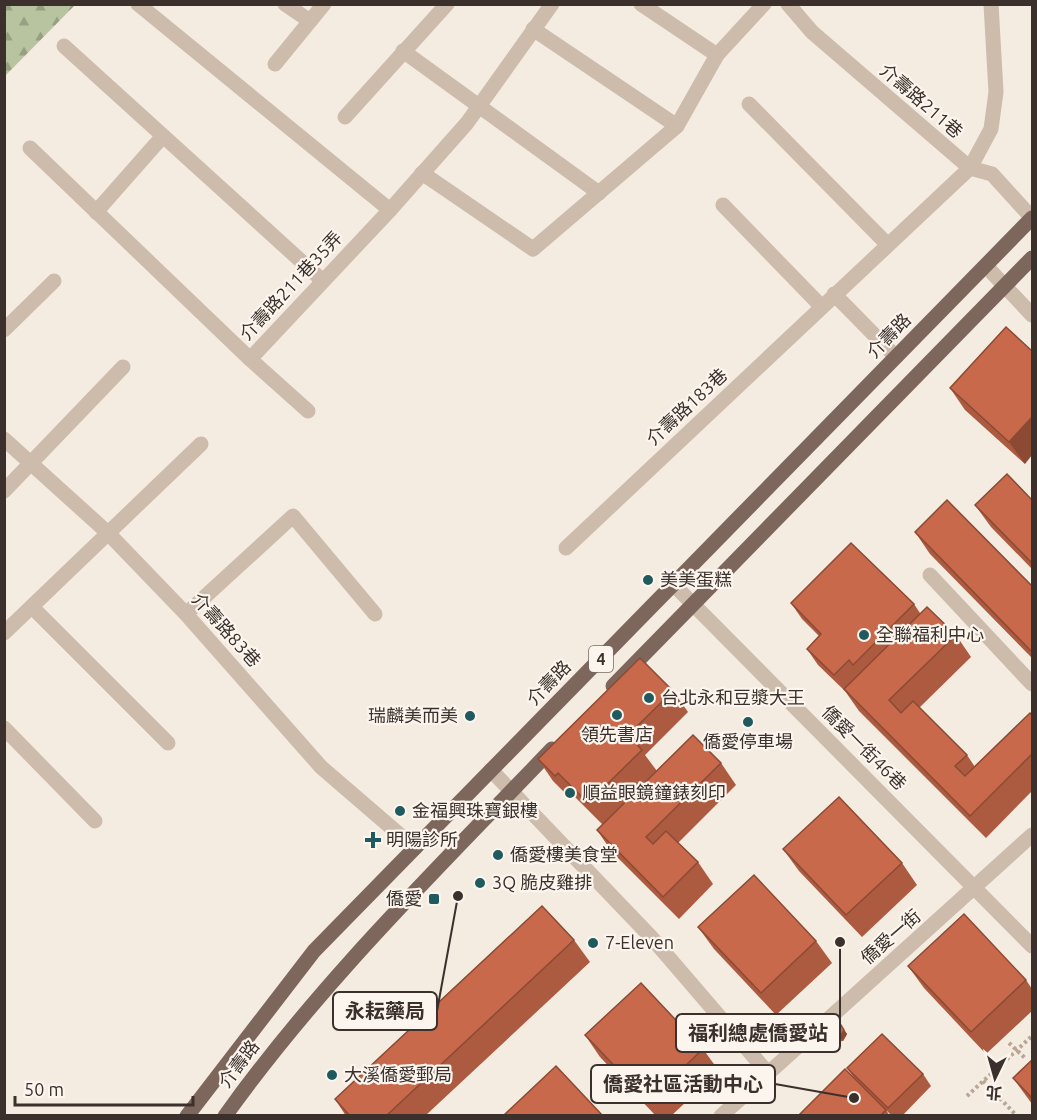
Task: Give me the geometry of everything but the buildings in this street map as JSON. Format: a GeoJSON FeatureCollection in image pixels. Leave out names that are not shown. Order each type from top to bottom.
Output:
{"type":"FeatureCollection","features":[{"type":"Feature","properties":{"kind":"main road","name":"介壽路"},"geometry":{"type":"LineString","coordinates":[[187,1116],[314,951],[1032,218]]}},
{"type":"Feature","properties":{"kind":"main road","name":"4"},"geometry":{"type":"LineString","coordinates":[[602,697],[1032,258]]}},
{"type":"Feature","properties":{"kind":"main road","name":"介壽路"},"geometry":{"type":"LineString","coordinates":[[225,1116],[256,1073],[348,962],[560,740]]}},
{"type":"Feature","properties":{"kind":"street"},"geometry":{"type":"LineString","coordinates":[[138,4],[390,210]]}},
{"type":"Feature","properties":{"kind":"street"},"geometry":{"type":"LineString","coordinates":[[285,4],[310,21]]}},
{"type":"Feature","properties":{"kind":"street"},"geometry":{"type":"LineString","coordinates":[[275,64],[324,4]]}},
{"type":"Feature","properties":{"kind":"street"},"geometry":{"type":"LineString","coordinates":[[345,117],[447,4]]}},
{"type":"Feature","properties":{"kind":"street","name":"介壽路211巷35弄"},"geometry":{"type":"LineString","coordinates":[[30,148],[250,358],[422,173],[479,106],[552,4]]}},
{"type":"Feature","properties":{"kind":"street"},"geometry":{"type":"LineString","coordinates":[[641,4],[717,55]]}},
{"type":"Feature","properties":{"kind":"street"},"geometry":{"type":"LineString","coordinates":[[422,173],[533,249],[677,126],[717,55],[764,4]]}},
{"type":"Feature","properties":{"kind":"street","name":"介壽路211巷"},"geometry":{"type":"LineString","coordinates":[[788,4],[812,32],[970,168],[992,174],[1032,218]]}},
{"type":"Feature","properties":{"kind":"street","name":"介壽路183巷"},"geometry":{"type":"LineString","coordinates":[[566,548],[970,168],[991,129],[996,92],[990,4]]}},
{"type":"Feature","properties":{"kind":"street"},"geometry":{"type":"LineString","coordinates":[[533,29],[677,126]]}},
{"type":"Feature","properties":{"kind":"street"},"geometry":{"type":"LineString","coordinates":[[64,46],[323,281]]}},
{"type":"Feature","properties":{"kind":"street"},"geometry":{"type":"LineString","coordinates":[[403,51],[599,193]]}},
{"type":"Feature","properties":{"kind":"street"},"geometry":{"type":"LineString","coordinates":[[749,104],[887,244]]}},
{"type":"Feature","properties":{"kind":"street"},"geometry":{"type":"LineString","coordinates":[[96,212],[164,136]]}},
{"type":"Feature","properties":{"kind":"street"},"geometry":{"type":"LineString","coordinates":[[723,206],[821,306]]}},
{"type":"Feature","properties":{"kind":"street"},"geometry":{"type":"LineString","coordinates":[[986,266],[1032,315]]}},
{"type":"Feature","properties":{"kind":"street"},"geometry":{"type":"LineString","coordinates":[[4,330],[54,281]]}},
{"type":"Feature","properties":{"kind":"street"},"geometry":{"type":"LineString","coordinates":[[834,294],[896,357]]}},
{"type":"Feature","properties":{"kind":"street"},"geometry":{"type":"LineString","coordinates":[[250,358],[308,411]]}},
{"type":"Feature","properties":{"kind":"street"},"geometry":{"type":"LineString","coordinates":[[4,491],[32,465],[123,367]]}},
{"type":"Feature","properties":{"kind":"street","name":"介壽路83巷"},"geometry":{"type":"LineString","coordinates":[[4,439],[108,533],[186,614],[321,767],[415,848]]}},
{"type":"Feature","properties":{"kind":"street"},"geometry":{"type":"LineString","coordinates":[[4,633],[201,444]]}},
{"type":"Feature","properties":{"kind":"street"},"geometry":{"type":"LineString","coordinates":[[186,614],[293,516],[375,614]]}},
{"type":"Feature","properties":{"kind":"street"},"geometry":{"type":"LineString","coordinates":[[930,575],[1032,684]]}},
{"type":"Feature","properties":{"kind":"street","name":"僑愛一街46巷"},"geometry":{"type":"LineString","coordinates":[[673,585],[1032,946]]}},
{"type":"Feature","properties":{"kind":"street"},"geometry":{"type":"LineString","coordinates":[[32,607],[168,743]]}},
{"type":"Feature","properties":{"kind":"street"},"geometry":{"type":"LineString","coordinates":[[4,728],[95,821]]}},
{"type":"Feature","properties":{"kind":"street"},"geometry":{"type":"LineString","coordinates":[[491,770],[651,937],[767,1072]]}},
{"type":"Feature","properties":{"kind":"street","name":"僑愛一街"},"geometry":{"type":"LineString","coordinates":[[721,1116],[767,1072],[975,889],[1032,835]]}},
{"type":"Feature","properties":{"kind":"path"},"geometry":{"type":"LineString","coordinates":[[967,1096],[1032,1036]]}},
{"type":"Feature","properties":{"kind":"path"},"geometry":{"type":"LineString","coordinates":[[1009,1043],[1025,1058]]}},
{"type":"Feature","properties":{"kind":"path"},"geometry":{"type":"LineString","coordinates":[[983,1081],[1017,1116]]}},
{"type":"Feature","properties":{"kind":"green space"},"geometry":{"type":"Polygon","coordinates":[[[4,5],[75,5],[5,76],[4,5]]]}},
{"type":"Feature","properties":{"kind":"place","name":"美美蛋糕"},"geometry":{"type":"Point","coordinates":[648,580]}},
{"type":"Feature","properties":{"kind":"place","name":"全聯福利中心"},"geometry":{"type":"Point","coordinates":[864,635]}},
{"type":"Feature","properties":{"kind":"place","name":"台北永和豆漿大王"},"geometry":{"type":"Point","coordinates":[649,698]}},
{"type":"Feature","properties":{"kind":"place","name":"領先書店"},"geometry":{"type":"Point","coordinates":[617,715]}},
{"type":"Feature","properties":{"kind":"place","name":"瑞麟美而美"},"geometry":{"type":"Point","coordinates":[470,716]}},
{"type":"Feature","properties":{"kind":"place","name":"僑愛停車場"},"geometry":{"type":"Point","coordinates":[748,722]}},
{"type":"Feature","properties":{"kind":"place","name":"順益眼鏡鐘錶刻印"},"geometry":{"type":"Point","coordinates":[570,793]}},
{"type":"Feature","properties":{"kind":"place","name":"金福興珠寶銀樓"},"geometry":{"type":"Point","coordinates":[400,811]}},
{"type":"Feature","properties":{"kind":"place","name":"明陽診所"},"geometry":{"type":"Point","coordinates":[373,840]}},
{"type":"Feature","properties":{"kind":"place","name":"僑愛樓美食堂"},"geometry":{"type":"Point","coordinates":[498,855]}},
{"type":"Feature","properties":{"kind":"place","name":"3Q 脆皮雞排"},"geometry":{"type":"Point","coordinates":[480,883]}},
{"type":"Feature","properties":{"kind":"place","name":"永耘藥局"},"geometry":{"type":"Point","coordinates":[458,896]}},
{"type":"Feature","properties":{"kind":"place","name":"僑愛"},"geometry":{"type":"Point","coordinates":[434,899]}},
{"type":"Feature","properties":{"kind":"place","name":"福利總處僑愛站"},"geometry":{"type":"Point","coordinates":[840,942]}},
{"type":"Feature","properties":{"kind":"place","name":"7-Eleven"},"geometry":{"type":"Point","coordinates":[593,943]}},
{"type":"Feature","properties":{"kind":"place","name":"大溪僑愛郵局"},"geometry":{"type":"Point","coordinates":[332,1075]}},
{"type":"Feature","properties":{"kind":"place","name":"僑愛社區活動中心"},"geometry":{"type":"Point","coordinates":[854,1098]}}]}
